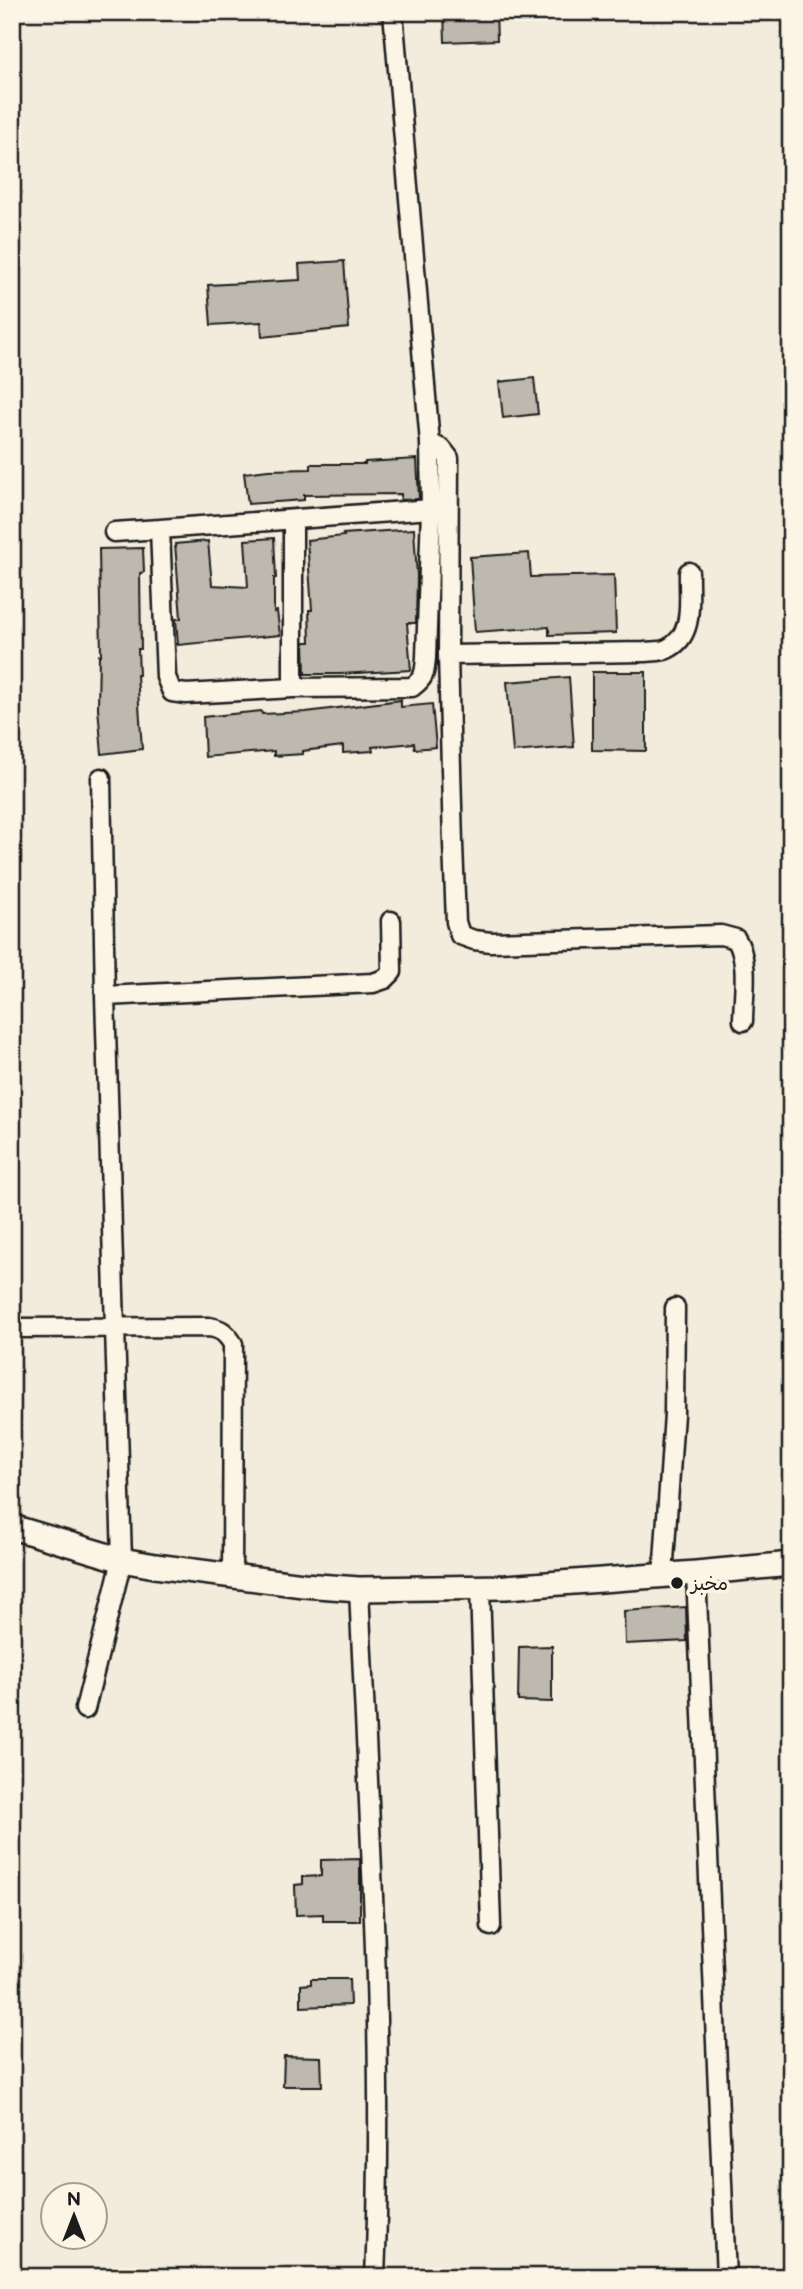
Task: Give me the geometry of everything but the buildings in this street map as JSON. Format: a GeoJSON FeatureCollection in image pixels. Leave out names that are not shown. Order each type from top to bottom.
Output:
{"type":"FeatureCollection","features":[{"type":"Feature","properties":{"kind":"main road"},"geometry":{"type":"LineString","coordinates":[[12,1527],[122,1560],[303,1586],[359,1589],[480,1588],[663,1576],[791,1564]]}},
{"type":"Feature","properties":{"kind":"street"},"geometry":{"type":"LineString","coordinates":[[160,529],[166,677],[172,692],[186,694],[293,688],[412,687],[425,676],[431,509],[430,443],[393,12]]}},
{"type":"Feature","properties":{"kind":"street"},"geometry":{"type":"LineString","coordinates":[[430,443],[442,449],[449,458],[448,655],[453,857],[456,922],[460,934],[474,940],[491,942],[721,935],[736,939],[742,948],[743,1021]]}},
{"type":"Feature","properties":{"kind":"street"},"geometry":{"type":"LineString","coordinates":[[114,532],[431,509]]}},
{"type":"Feature","properties":{"kind":"street"},"geometry":{"type":"LineString","coordinates":[[293,520],[293,688]]}},
{"type":"Feature","properties":{"kind":"street"},"geometry":{"type":"LineString","coordinates":[[448,655],[645,652],[667,649],[680,639],[688,625],[688,572]]}},
{"type":"Feature","properties":{"kind":"street"},"geometry":{"type":"LineString","coordinates":[[85,1709],[122,1560],[101,778]]}},
{"type":"Feature","properties":{"kind":"street"},"geometry":{"type":"LineString","coordinates":[[105,996],[373,983],[385,979],[392,972],[390,921]]}},
{"type":"Feature","properties":{"kind":"street"},"geometry":{"type":"LineString","coordinates":[[663,1576],[674,1414],[675,1308]]}},
{"type":"Feature","properties":{"kind":"street"},"geometry":{"type":"LineString","coordinates":[[12,1328],[115,1325],[209,1326],[221,1329],[233,1344],[232,1576]]}},
{"type":"Feature","properties":{"kind":"street"},"geometry":{"type":"LineString","coordinates":[[696,1573],[726,2277]]}},
{"type":"Feature","properties":{"kind":"street"},"geometry":{"type":"LineString","coordinates":[[480,1588],[491,1926]]}},
{"type":"Feature","properties":{"kind":"street"},"geometry":{"type":"LineString","coordinates":[[359,1589],[378,2090],[375,2277]]}},
{"type":"Feature","properties":{"kind":"place","name":"مخبز"},"geometry":{"type":"Point","coordinates":[677,1583]}}]}
